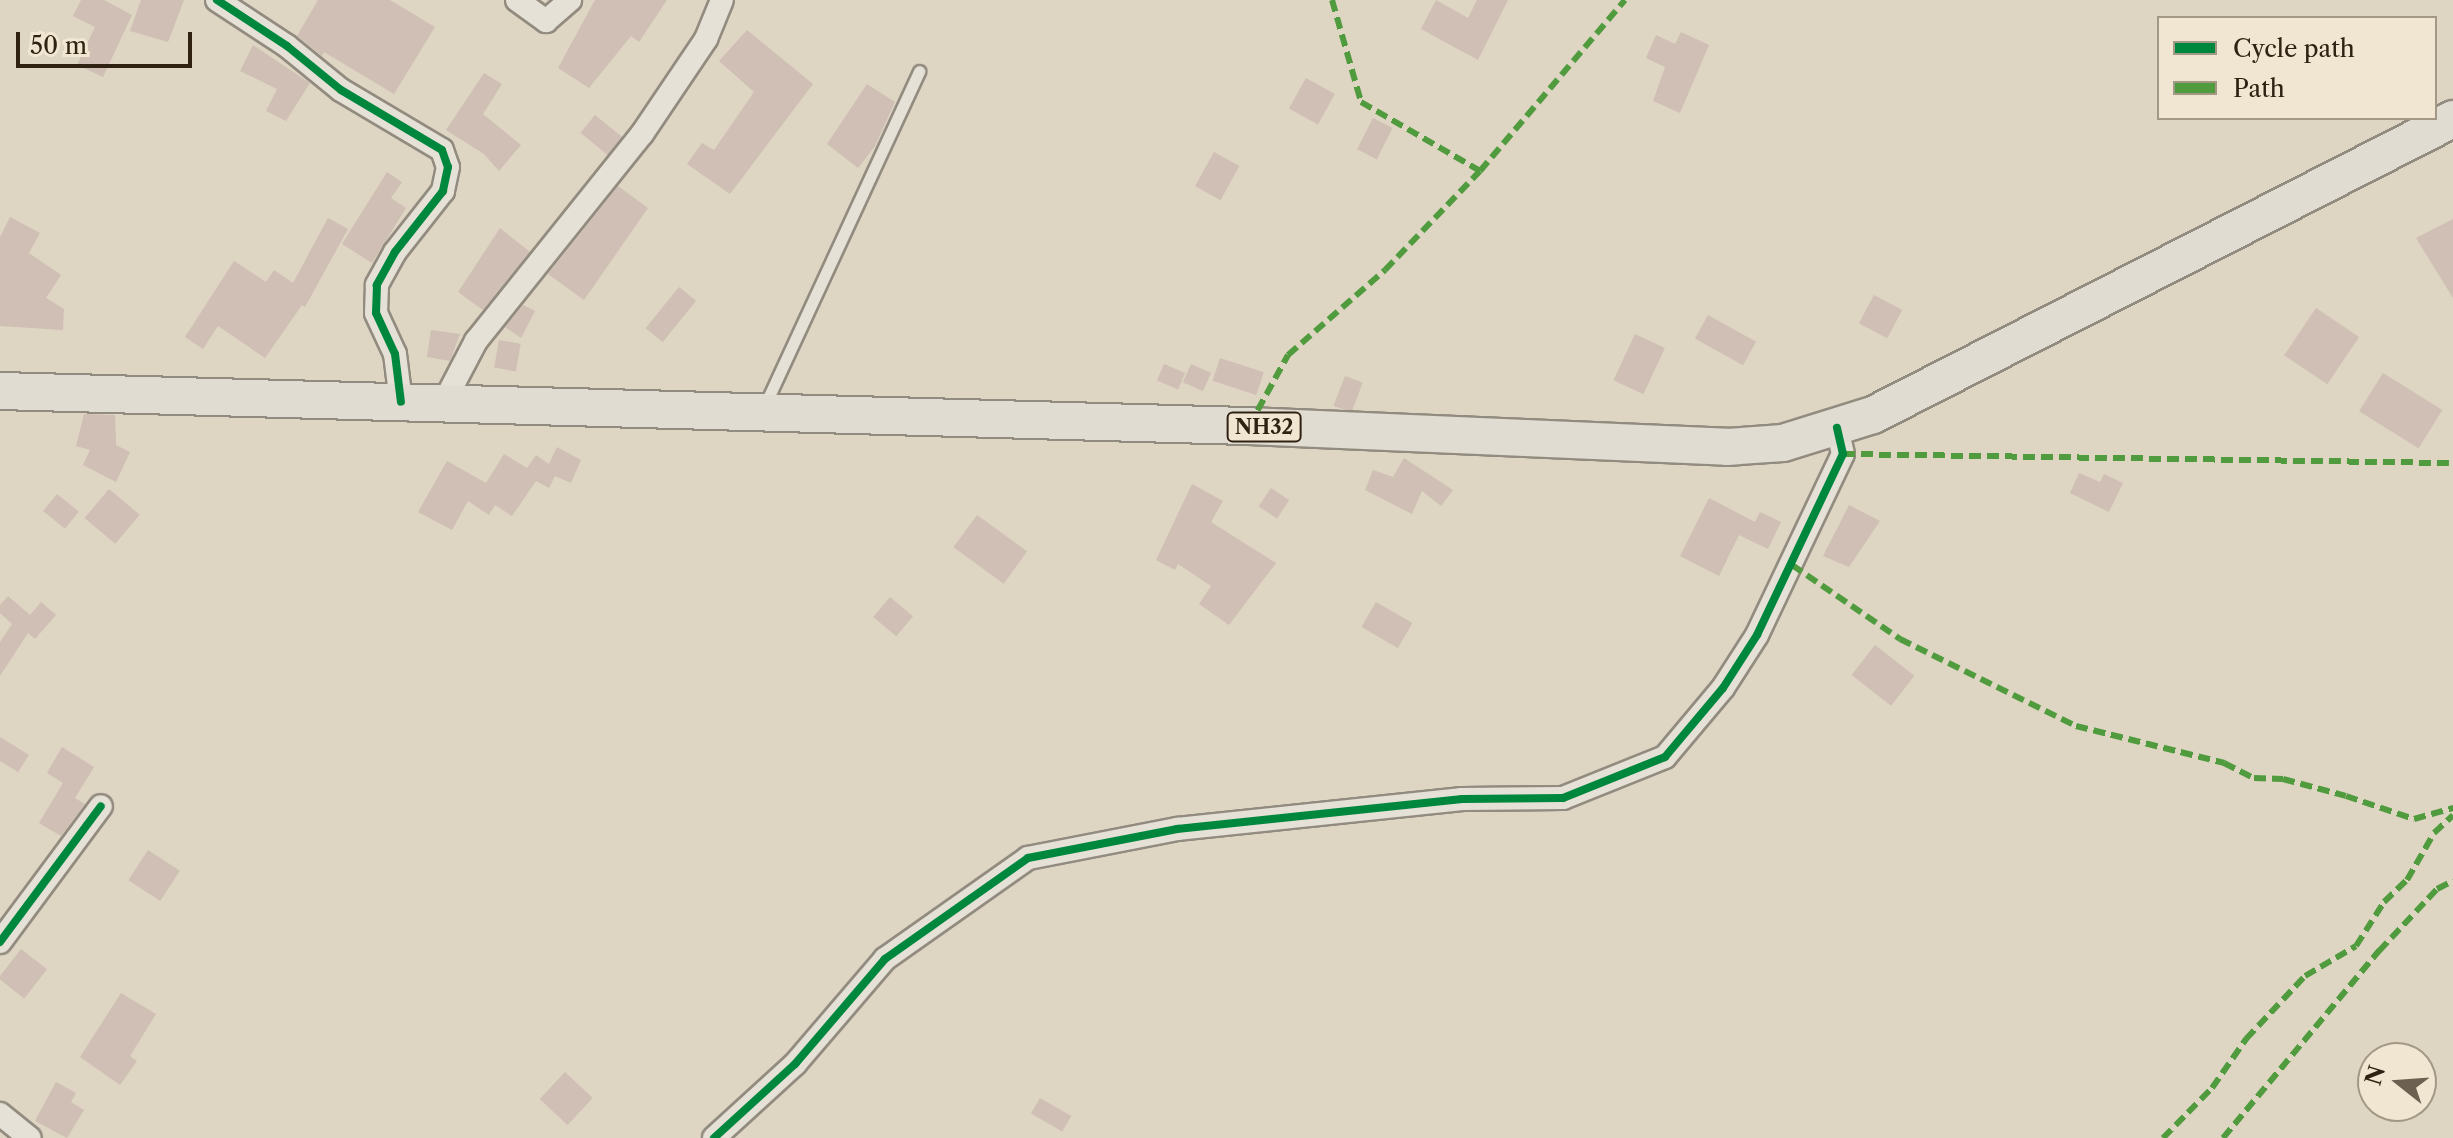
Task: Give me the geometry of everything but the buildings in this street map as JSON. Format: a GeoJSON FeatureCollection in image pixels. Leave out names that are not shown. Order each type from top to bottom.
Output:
{"type":"FeatureCollection","features":[{"type":"Feature","properties":{"kind":"main road","name":"NH32"},"geometry":{"type":"LineString","coordinates":[[0,391],[1249,426],[1727,447],[1783,443],[1873,415],[2453,119]]}},
{"type":"Feature","properties":{"kind":"street"},"geometry":{"type":"LineString","coordinates":[[217,0],[287,46],[341,90],[442,150],[448,167],[443,191],[395,252],[377,285],[376,313],[395,354],[401,402]]}},
{"type":"Feature","properties":{"kind":"street"},"geometry":{"type":"LineString","coordinates":[[517,0],[546,21],[570,0]]}},
{"type":"Feature","properties":{"kind":"street"},"geometry":{"type":"LineString","coordinates":[[443,404],[476,341],[642,134],[706,39],[722,0]]}},
{"type":"Feature","properties":{"kind":"street"},"geometry":{"type":"LineString","coordinates":[[714,1138],[795,1064],[885,959],[1028,858],[1177,829],[1462,799],[1563,798],[1665,757],[1723,688],[1757,635],[1843,454],[1837,428]]}},
{"type":"Feature","properties":{"kind":"street"},"geometry":{"type":"LineString","coordinates":[[4,929],[101,806]]}},
{"type":"Feature","properties":{"kind":"street"},"geometry":{"type":"LineString","coordinates":[[0,1114],[30,1138]]}},
{"type":"Feature","properties":{"kind":"lane"},"geometry":{"type":"LineString","coordinates":[[760,414],[919,71]]}},
{"type":"Feature","properties":{"kind":"marked path"},"geometry":{"type":"LineString","coordinates":[[1332,0],[1361,102],[1480,171]]}},
{"type":"Feature","properties":{"kind":"marked path"},"geometry":{"type":"LineString","coordinates":[[1249,426],[1288,355],[1385,270],[1480,171],[1625,0]]}},
{"type":"Feature","properties":{"kind":"marked path"},"geometry":{"type":"LineString","coordinates":[[1843,454],[2453,463]]}},
{"type":"Feature","properties":{"kind":"marked path"},"geometry":{"type":"LineString","coordinates":[[1792,565],[1900,639],[2076,726],[2224,763],[2254,778],[2283,779],[2346,796],[2414,819],[2453,808]]}},
{"type":"Feature","properties":{"kind":"marked path"},"geometry":{"type":"LineString","coordinates":[[2163,1138],[2212,1088],[2246,1039],[2305,976],[2356,946],[2384,902],[2407,880],[2434,833],[2453,815]]}},
{"type":"Feature","properties":{"kind":"marked path"},"geometry":{"type":"LineString","coordinates":[[2223,1138],[2379,951],[2437,889],[2453,881]]}},
{"type":"Feature","properties":{"kind":"cycle path"},"geometry":{"type":"LineString","coordinates":[[217,0],[287,46],[341,90],[442,150],[448,167],[443,191],[395,252],[377,285],[376,313],[395,354],[401,402]]}},
{"type":"Feature","properties":{"kind":"cycle path"},"geometry":{"type":"LineString","coordinates":[[714,1138],[795,1064],[885,959],[1028,858],[1177,829],[1462,799],[1563,798],[1665,757],[1723,688],[1757,635],[1843,454],[1837,428]]}},
{"type":"Feature","properties":{"kind":"cycle path"},"geometry":{"type":"LineString","coordinates":[[0,942],[101,806]]}}]}
